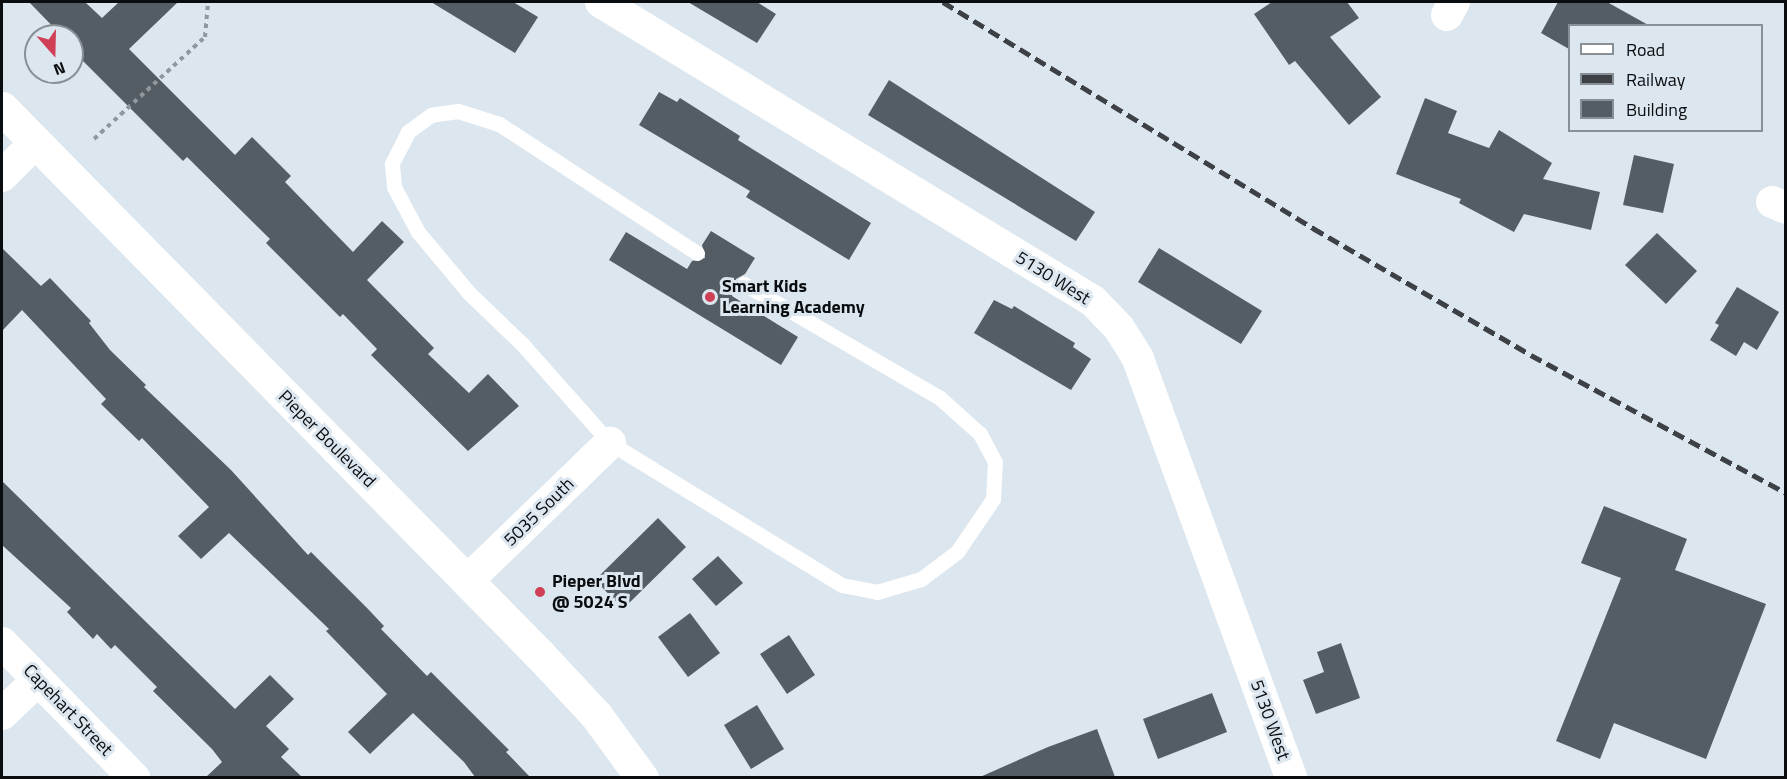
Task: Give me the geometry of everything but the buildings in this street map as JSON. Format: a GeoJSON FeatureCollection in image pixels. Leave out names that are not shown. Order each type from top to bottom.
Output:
{"type":"FeatureCollection","features":[{"type":"Feature","properties":{"kind":"street","name":"5130 West"},"geometry":{"type":"LineString","coordinates":[[601,2],[1093,302],[1119,328],[1138,359],[1291,777]]}},
{"type":"Feature","properties":{"kind":"street","name":"Pieper Boulevard"},"geometry":{"type":"LineString","coordinates":[[2,108],[596,715],[642,777]]}},
{"type":"Feature","properties":{"kind":"street"},"geometry":{"type":"LineString","coordinates":[[2,176],[36,142]]}},
{"type":"Feature","properties":{"kind":"street","name":"5035 South"},"geometry":{"type":"LineString","coordinates":[[467,581],[610,443]]}},
{"type":"Feature","properties":{"kind":"street","name":"Capehart Street"},"geometry":{"type":"LineString","coordinates":[[2,643],[134,777]]}},
{"type":"Feature","properties":{"kind":"street"},"geometry":{"type":"LineString","coordinates":[[2,714],[38,680]]}},
{"type":"Feature","properties":{"kind":"lane"},"geometry":{"type":"LineString","coordinates":[[697,253],[499,124],[458,111],[431,115],[408,132],[392,164],[394,187],[418,232],[469,293],[523,345],[610,443],[842,585],[877,592],[921,579],[957,552],[993,499],[995,462],[980,434],[940,398],[744,284]]}},
{"type":"Feature","properties":{"kind":"path"},"geometry":{"type":"LineString","coordinates":[[94,139],[204,37],[208,2]]}},
{"type":"Feature","properties":{"kind":"railway"},"geometry":{"type":"LineString","coordinates":[[943,2],[1313,228],[1531,355],[1786,493]]}},
{"type":"Feature","properties":{"kind":"place","name":"Smart Kids Learning Academy"},"geometry":{"type":"Point","coordinates":[710,297]}},
{"type":"Feature","properties":{"kind":"place","name":"Pieper Blvd @ 5024 S"},"geometry":{"type":"Point","coordinates":[540,592]}}]}
